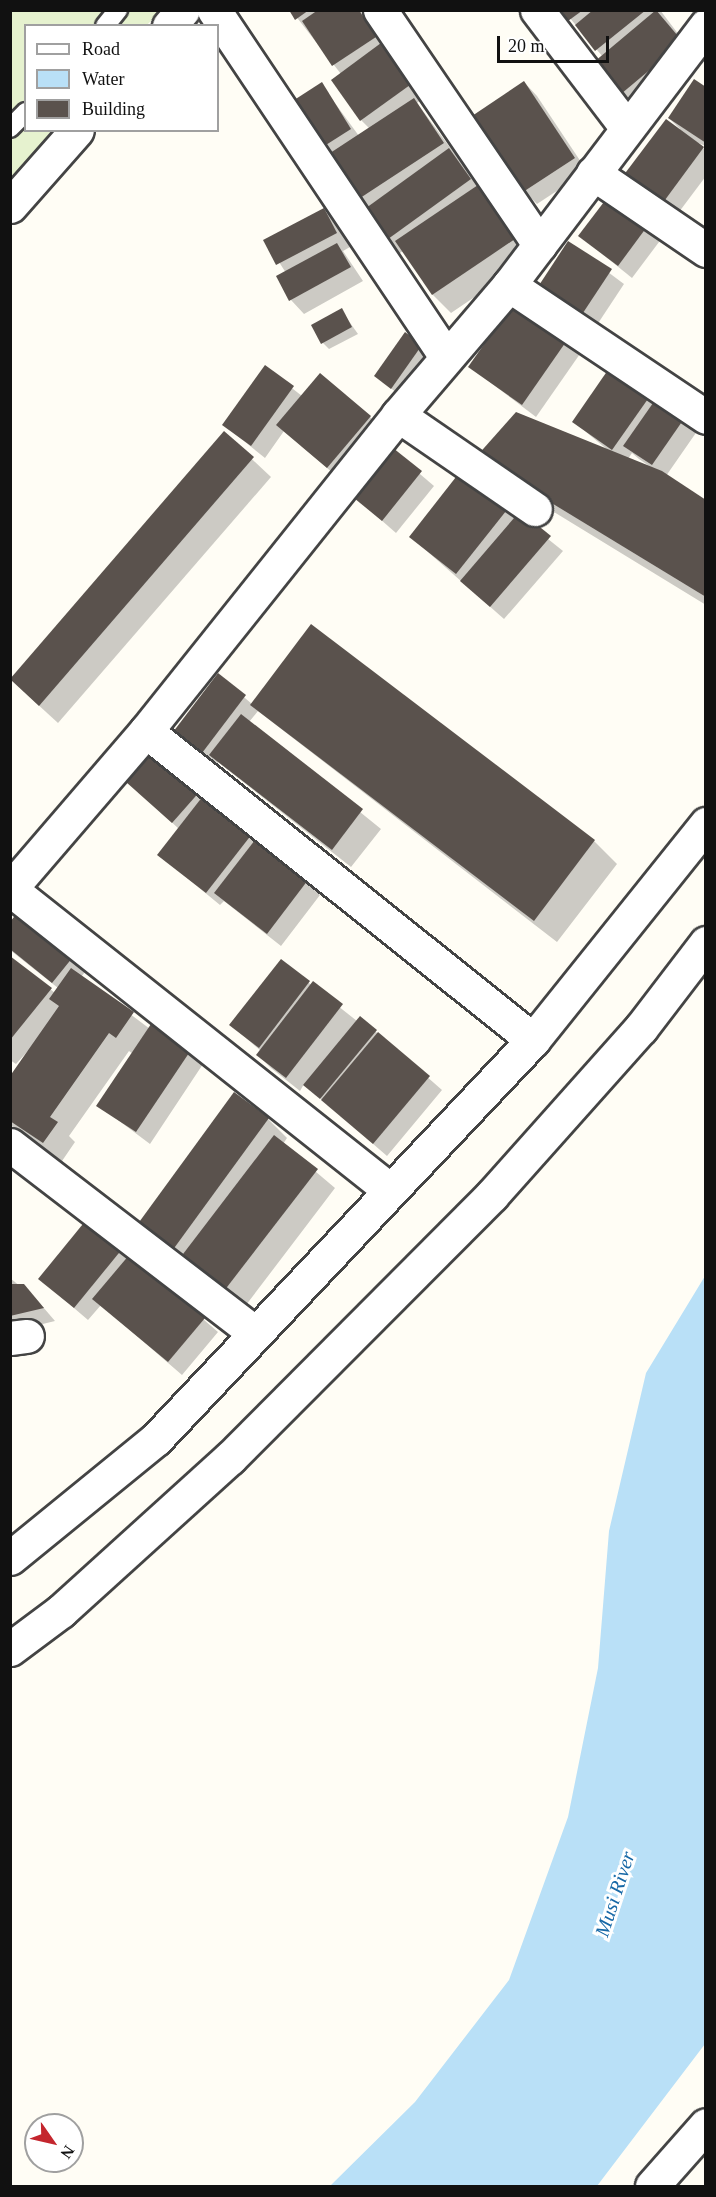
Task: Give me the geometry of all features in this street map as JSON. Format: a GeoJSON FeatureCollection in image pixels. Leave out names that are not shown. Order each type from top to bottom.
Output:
{"type":"FeatureCollection","features":[{"type":"Feature","properties":{"kind":"street"},"geometry":{"type":"LineString","coordinates":[[171,24],[183,10]]}},
{"type":"Feature","properties":{"kind":"street"},"geometry":{"type":"LineString","coordinates":[[214,10],[446,357]]}},
{"type":"Feature","properties":{"kind":"street"},"geometry":{"type":"LineString","coordinates":[[380,10],[540,245]]}},
{"type":"Feature","properties":{"kind":"street"},"geometry":{"type":"LineString","coordinates":[[537,10],[627,128]]}},
{"type":"Feature","properties":{"kind":"street"},"geometry":{"type":"LineString","coordinates":[[390,1190],[10,889],[146,731],[398,414],[509,285],[705,25]]}},
{"type":"Feature","properties":{"kind":"street"},"geometry":{"type":"LineString","coordinates":[[10,206],[75,132]]}},
{"type":"Feature","properties":{"kind":"street"},"geometry":{"type":"LineString","coordinates":[[593,174],[705,250]]}},
{"type":"Feature","properties":{"kind":"street"},"geometry":{"type":"LineString","coordinates":[[509,285],[705,417]]}},
{"type":"Feature","properties":{"kind":"street"},"geometry":{"type":"LineString","coordinates":[[398,414],[535,509]]}},
{"type":"Feature","properties":{"kind":"street"},"geometry":{"type":"LineString","coordinates":[[146,731],[533,1040]]}},
{"type":"Feature","properties":{"kind":"street"},"geometry":{"type":"LineString","coordinates":[[10,1558],[156,1439],[533,1040],[705,824]]}},
{"type":"Feature","properties":{"kind":"street"},"geometry":{"type":"LineString","coordinates":[[10,1649],[61,1611],[230,1458],[492,1195],[641,1028],[705,943]]}},
{"type":"Feature","properties":{"kind":"street"},"geometry":{"type":"LineString","coordinates":[[10,1145],[255,1333]]}},
{"type":"Feature","properties":{"kind":"street"},"geometry":{"type":"LineString","coordinates":[[652,2187],[705,2125]]}},
{"type":"Feature","properties":{"kind":"lane"},"geometry":{"type":"LineString","coordinates":[[107,24],[118,10]]}},
{"type":"Feature","properties":{"kind":"lane"},"geometry":{"type":"LineString","coordinates":[[10,128],[24,114]]}},
{"type":"Feature","properties":{"kind":"green space"},"geometry":{"type":"Polygon","coordinates":[[[11,11],[160,11],[148,24],[24,24],[24,132],[54,132],[11,181],[11,11]]]}},
{"type":"Feature","properties":{"kind":"water","name":"Musi River"},"geometry":{"type":"Polygon","coordinates":[[[705,1276],[705,2044],[597,2186],[330,2186],[415,2102],[509,1980],[568,1817],[598,1668],[609,1531],[646,1373],[705,1276]]]}},
{"type":"Feature","properties":{"kind":"building"},"geometry":{"type":"Polygon","coordinates":[[[289,10],[309,10],[295,20],[289,10]]]}},
{"type":"Feature","properties":{"kind":"building"},"geometry":{"type":"Polygon","coordinates":[[[318,10],[359,10],[376,37],[332,66],[302,21],[318,10]]]}},
{"type":"Feature","properties":{"kind":"building"},"geometry":{"type":"Polygon","coordinates":[[[561,10],[583,10],[568,21],[561,10]]]}},
{"type":"Feature","properties":{"kind":"building"},"geometry":{"type":"Polygon","coordinates":[[[593,10],[646,10],[595,51],[575,25],[593,10]]]}},
{"type":"Feature","properties":{"kind":"building"},"geometry":{"type":"Polygon","coordinates":[[[656,10],[683,42],[621,94],[594,62],[656,10]]]}},
{"type":"Feature","properties":{"kind":"building"},"geometry":{"type":"Polygon","coordinates":[[[381,43],[410,85],[360,121],[331,80],[381,43]]]}},
{"type":"Feature","properties":{"kind":"building"},"geometry":{"type":"Polygon","coordinates":[[[694,79],[706,87],[706,143],[668,118],[694,79]]]}},
{"type":"Feature","properties":{"kind":"building"},"geometry":{"type":"Polygon","coordinates":[[[524,81],[575,158],[523,192],[472,116],[524,81]]]}},
{"type":"Feature","properties":{"kind":"building"},"geometry":{"type":"Polygon","coordinates":[[[322,82],[351,129],[318,150],[288,104],[322,82]]]}},
{"type":"Feature","properties":{"kind":"building"},"geometry":{"type":"Polygon","coordinates":[[[414,98],[444,143],[351,204],[321,159],[414,98]]]}},
{"type":"Feature","properties":{"kind":"building"},"geometry":{"type":"Polygon","coordinates":[[[666,119],[704,147],[662,204],[623,176],[666,119]]]}},
{"type":"Feature","properties":{"kind":"building"},"geometry":{"type":"Polygon","coordinates":[[[449,148],[471,179],[377,247],[355,216],[449,148]]]}},
{"type":"Feature","properties":{"kind":"building"},"geometry":{"type":"Polygon","coordinates":[[[478,185],[515,239],[432,295],[395,241],[478,185]]]}},
{"type":"Feature","properties":{"kind":"building"},"geometry":{"type":"Polygon","coordinates":[[[610,194],[649,224],[618,266],[578,236],[610,194]]]}},
{"type":"Feature","properties":{"kind":"building"},"geometry":{"type":"Polygon","coordinates":[[[324,208],[337,233],[276,265],[263,240],[324,208]]]}},
{"type":"Feature","properties":{"kind":"building"},"geometry":{"type":"Polygon","coordinates":[[[568,241],[612,269],[575,325],[532,296],[568,241]]]}},
{"type":"Feature","properties":{"kind":"building"},"geometry":{"type":"Polygon","coordinates":[[[337,243],[351,267],[289,301],[276,276],[337,243]]]}},
{"type":"Feature","properties":{"kind":"building"},"geometry":{"type":"Polygon","coordinates":[[[516,299],[570,336],[522,405],[468,367],[516,299]]]}},
{"type":"Feature","properties":{"kind":"building"},"geometry":{"type":"Polygon","coordinates":[[[342,308],[352,327],[321,344],[311,325],[342,308]]]}},
{"type":"Feature","properties":{"kind":"building"},"geometry":{"type":"Polygon","coordinates":[[[405,332],[422,345],[391,389],[374,376],[405,332]]]}},
{"type":"Feature","properties":{"kind":"building"},"geometry":{"type":"Polygon","coordinates":[[[265,365],[294,386],[251,446],[222,425],[265,365]]]}},
{"type":"Feature","properties":{"kind":"building"},"geometry":{"type":"Polygon","coordinates":[[[610,367],[650,396],[612,450],[572,422],[610,367]]]}},
{"type":"Feature","properties":{"kind":"building"},"geometry":{"type":"Polygon","coordinates":[[[320,373],[371,416],[327,468],[276,425],[320,373]]]}},
{"type":"Feature","properties":{"kind":"building"},"geometry":{"type":"Polygon","coordinates":[[[660,393],[688,413],[652,465],[623,446],[660,393]]]}},
{"type":"Feature","properties":{"kind":"building"},"geometry":{"type":"Polygon","coordinates":[[[516,412],[662,471],[706,500],[706,597],[476,457],[516,412]]]}},
{"type":"Feature","properties":{"kind":"building"},"geometry":{"type":"Polygon","coordinates":[[[224,431],[254,457],[39,706],[10,679],[224,431]]]}},
{"type":"Feature","properties":{"kind":"building"},"geometry":{"type":"Polygon","coordinates":[[[393,448],[422,471],[382,521],[354,498],[393,448]]]}},
{"type":"Feature","properties":{"kind":"building"},"geometry":{"type":"Polygon","coordinates":[[[463,468],[510,506],[456,574],[409,537],[463,468]]]}},
{"type":"Feature","properties":{"kind":"building"},"geometry":{"type":"Polygon","coordinates":[[[520,511],[551,536],[490,607],[460,581],[520,511]]]}},
{"type":"Feature","properties":{"kind":"building"},"geometry":{"type":"Polygon","coordinates":[[[311,624],[595,840],[534,921],[250,705],[311,624]]]}},
{"type":"Feature","properties":{"kind":"building"},"geometry":{"type":"Polygon","coordinates":[[[218,673],[246,695],[199,757],[170,736],[218,673]]]}},
{"type":"Feature","properties":{"kind":"building"},"geometry":{"type":"Polygon","coordinates":[[[241,714],[363,809],[332,850],[209,755],[241,714]]]}},
{"type":"Feature","properties":{"kind":"building"},"geometry":{"type":"Polygon","coordinates":[[[156,748],[202,789],[172,823],[126,782],[156,748]]]}},
{"type":"Feature","properties":{"kind":"building"},"geometry":{"type":"Polygon","coordinates":[[[203,796],[252,834],[206,893],[157,855],[203,796]]]}},
{"type":"Feature","properties":{"kind":"building"},"geometry":{"type":"Polygon","coordinates":[[[255,840],[308,880],[267,934],[214,893],[255,840]]]}},
{"type":"Feature","properties":{"kind":"building"},"geometry":{"type":"Polygon","coordinates":[[[21,908],[77,952],[52,983],[10,949],[10,922],[21,908]]]}},
{"type":"Feature","properties":{"kind":"building"},"geometry":{"type":"Polygon","coordinates":[[[10,956],[52,988],[10,1040],[10,956]]]}},
{"type":"Feature","properties":{"kind":"building"},"geometry":{"type":"Polygon","coordinates":[[[281,959],[310,981],[259,1048],[229,1025],[281,959]]]}},
{"type":"Feature","properties":{"kind":"building"},"geometry":{"type":"Polygon","coordinates":[[[71,968],[134,1012],[116,1038],[109,1033],[50,1117],[58,1122],[43,1143],[10,1121],[10,1076],[59,1006],[49,999],[71,968]]]}},
{"type":"Feature","properties":{"kind":"building"},"geometry":{"type":"Polygon","coordinates":[[[313,981],[343,1004],[286,1078],[256,1055],[313,981]]]}},
{"type":"Feature","properties":{"kind":"building"},"geometry":{"type":"Polygon","coordinates":[[[360,1016],[377,1030],[320,1099],[303,1085],[360,1016]]]}},
{"type":"Feature","properties":{"kind":"building"},"geometry":{"type":"Polygon","coordinates":[[[151,1024],[191,1050],[136,1132],[96,1106],[151,1024]]]}},
{"type":"Feature","properties":{"kind":"building"},"geometry":{"type":"Polygon","coordinates":[[[378,1032],[430,1076],[373,1144],[321,1100],[378,1032]]]}},
{"type":"Feature","properties":{"kind":"building"},"geometry":{"type":"Polygon","coordinates":[[[234,1092],[269,1118],[172,1251],[137,1225],[234,1092]]]}},
{"type":"Feature","properties":{"kind":"building"},"geometry":{"type":"Polygon","coordinates":[[[274,1135],[318,1169],[224,1291],[180,1258],[274,1135]]]}},
{"type":"Feature","properties":{"kind":"building"},"geometry":{"type":"Polygon","coordinates":[[[87,1219],[123,1248],[74,1308],[38,1279],[87,1219]]]}},
{"type":"Feature","properties":{"kind":"building"},"geometry":{"type":"Polygon","coordinates":[[[130,1254],[205,1318],[168,1362],[92,1299],[130,1254]]]}},
{"type":"Feature","properties":{"kind":"building"},"geometry":{"type":"Polygon","coordinates":[[[10,1284],[24,1284],[44,1308],[10,1316],[10,1284]]]}}]}
